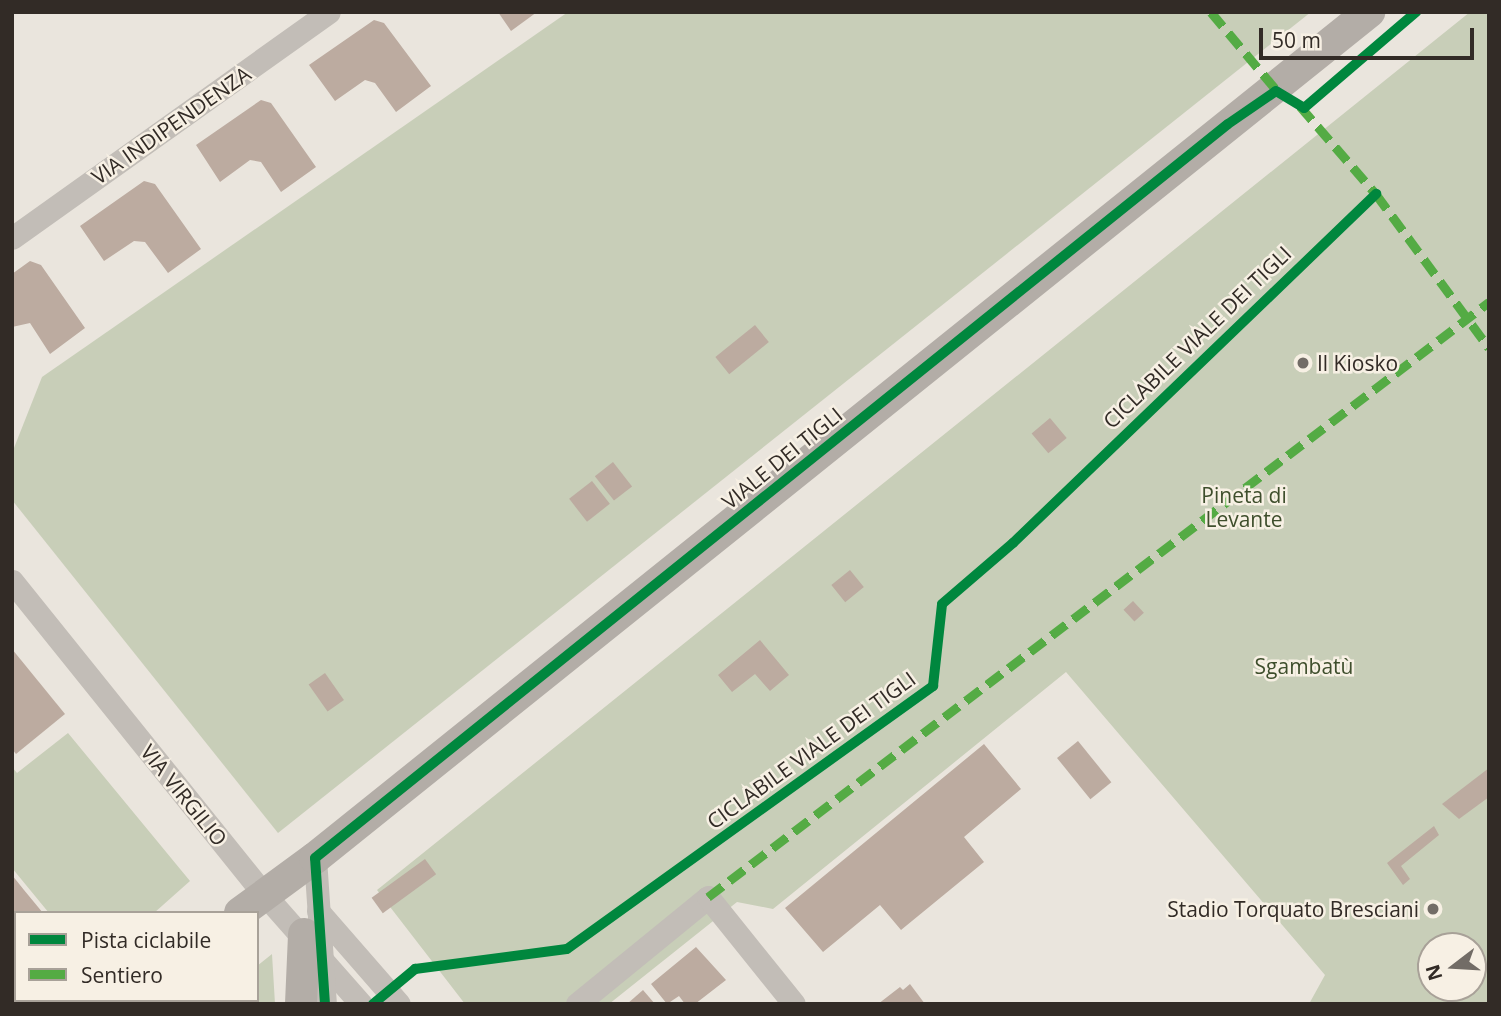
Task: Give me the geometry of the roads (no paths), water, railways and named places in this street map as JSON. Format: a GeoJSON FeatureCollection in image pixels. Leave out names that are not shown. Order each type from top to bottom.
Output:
{"type":"FeatureCollection","features":[{"type":"Feature","properties":{"kind":"street","name":"VIA INDIPENDENZA"},"geometry":{"type":"LineString","coordinates":[[12,238],[329,12]]}},
{"type":"Feature","properties":{"kind":"street","name":"VIALE DEI TIGLI"},"geometry":{"type":"LineString","coordinates":[[252,903],[315,858],[1370,12]]}},
{"type":"Feature","properties":{"kind":"street","name":"VIA VIRGILIO"},"geometry":{"type":"LineString","coordinates":[[13,584],[252,903],[315,934],[361,1004]]}},
{"type":"Feature","properties":{"kind":"street"},"geometry":{"type":"LineString","coordinates":[[315,858],[315,934],[325,1004]]}},
{"type":"Feature","properties":{"kind":"street"},"geometry":{"type":"LineString","coordinates":[[577,1004],[708,897],[794,1004]]}},
{"type":"Feature","properties":{"kind":"street"},"geometry":{"type":"LineString","coordinates":[[300,1004],[315,934]]}},
{"type":"Feature","properties":{"kind":"street"},"geometry":{"type":"LineString","coordinates":[[315,934],[399,1004]]}},
{"type":"Feature","properties":{"kind":"place","name":"Il Kiosko"},"geometry":{"type":"Point","coordinates":[1303,363]}},
{"type":"Feature","properties":{"kind":"place","name":"Stadio Torquato Bresciani"},"geometry":{"type":"Point","coordinates":[1433,909]}},
{"type":"Feature","properties":{"kind":"park label","name":"Pineta di Levante"},"geometry":{"type":"Point","coordinates":[1244,507]}},
{"type":"Feature","properties":{"kind":"park label","name":"Sgambatù"},"geometry":{"type":"Point","coordinates":[1304,666]}}]}
